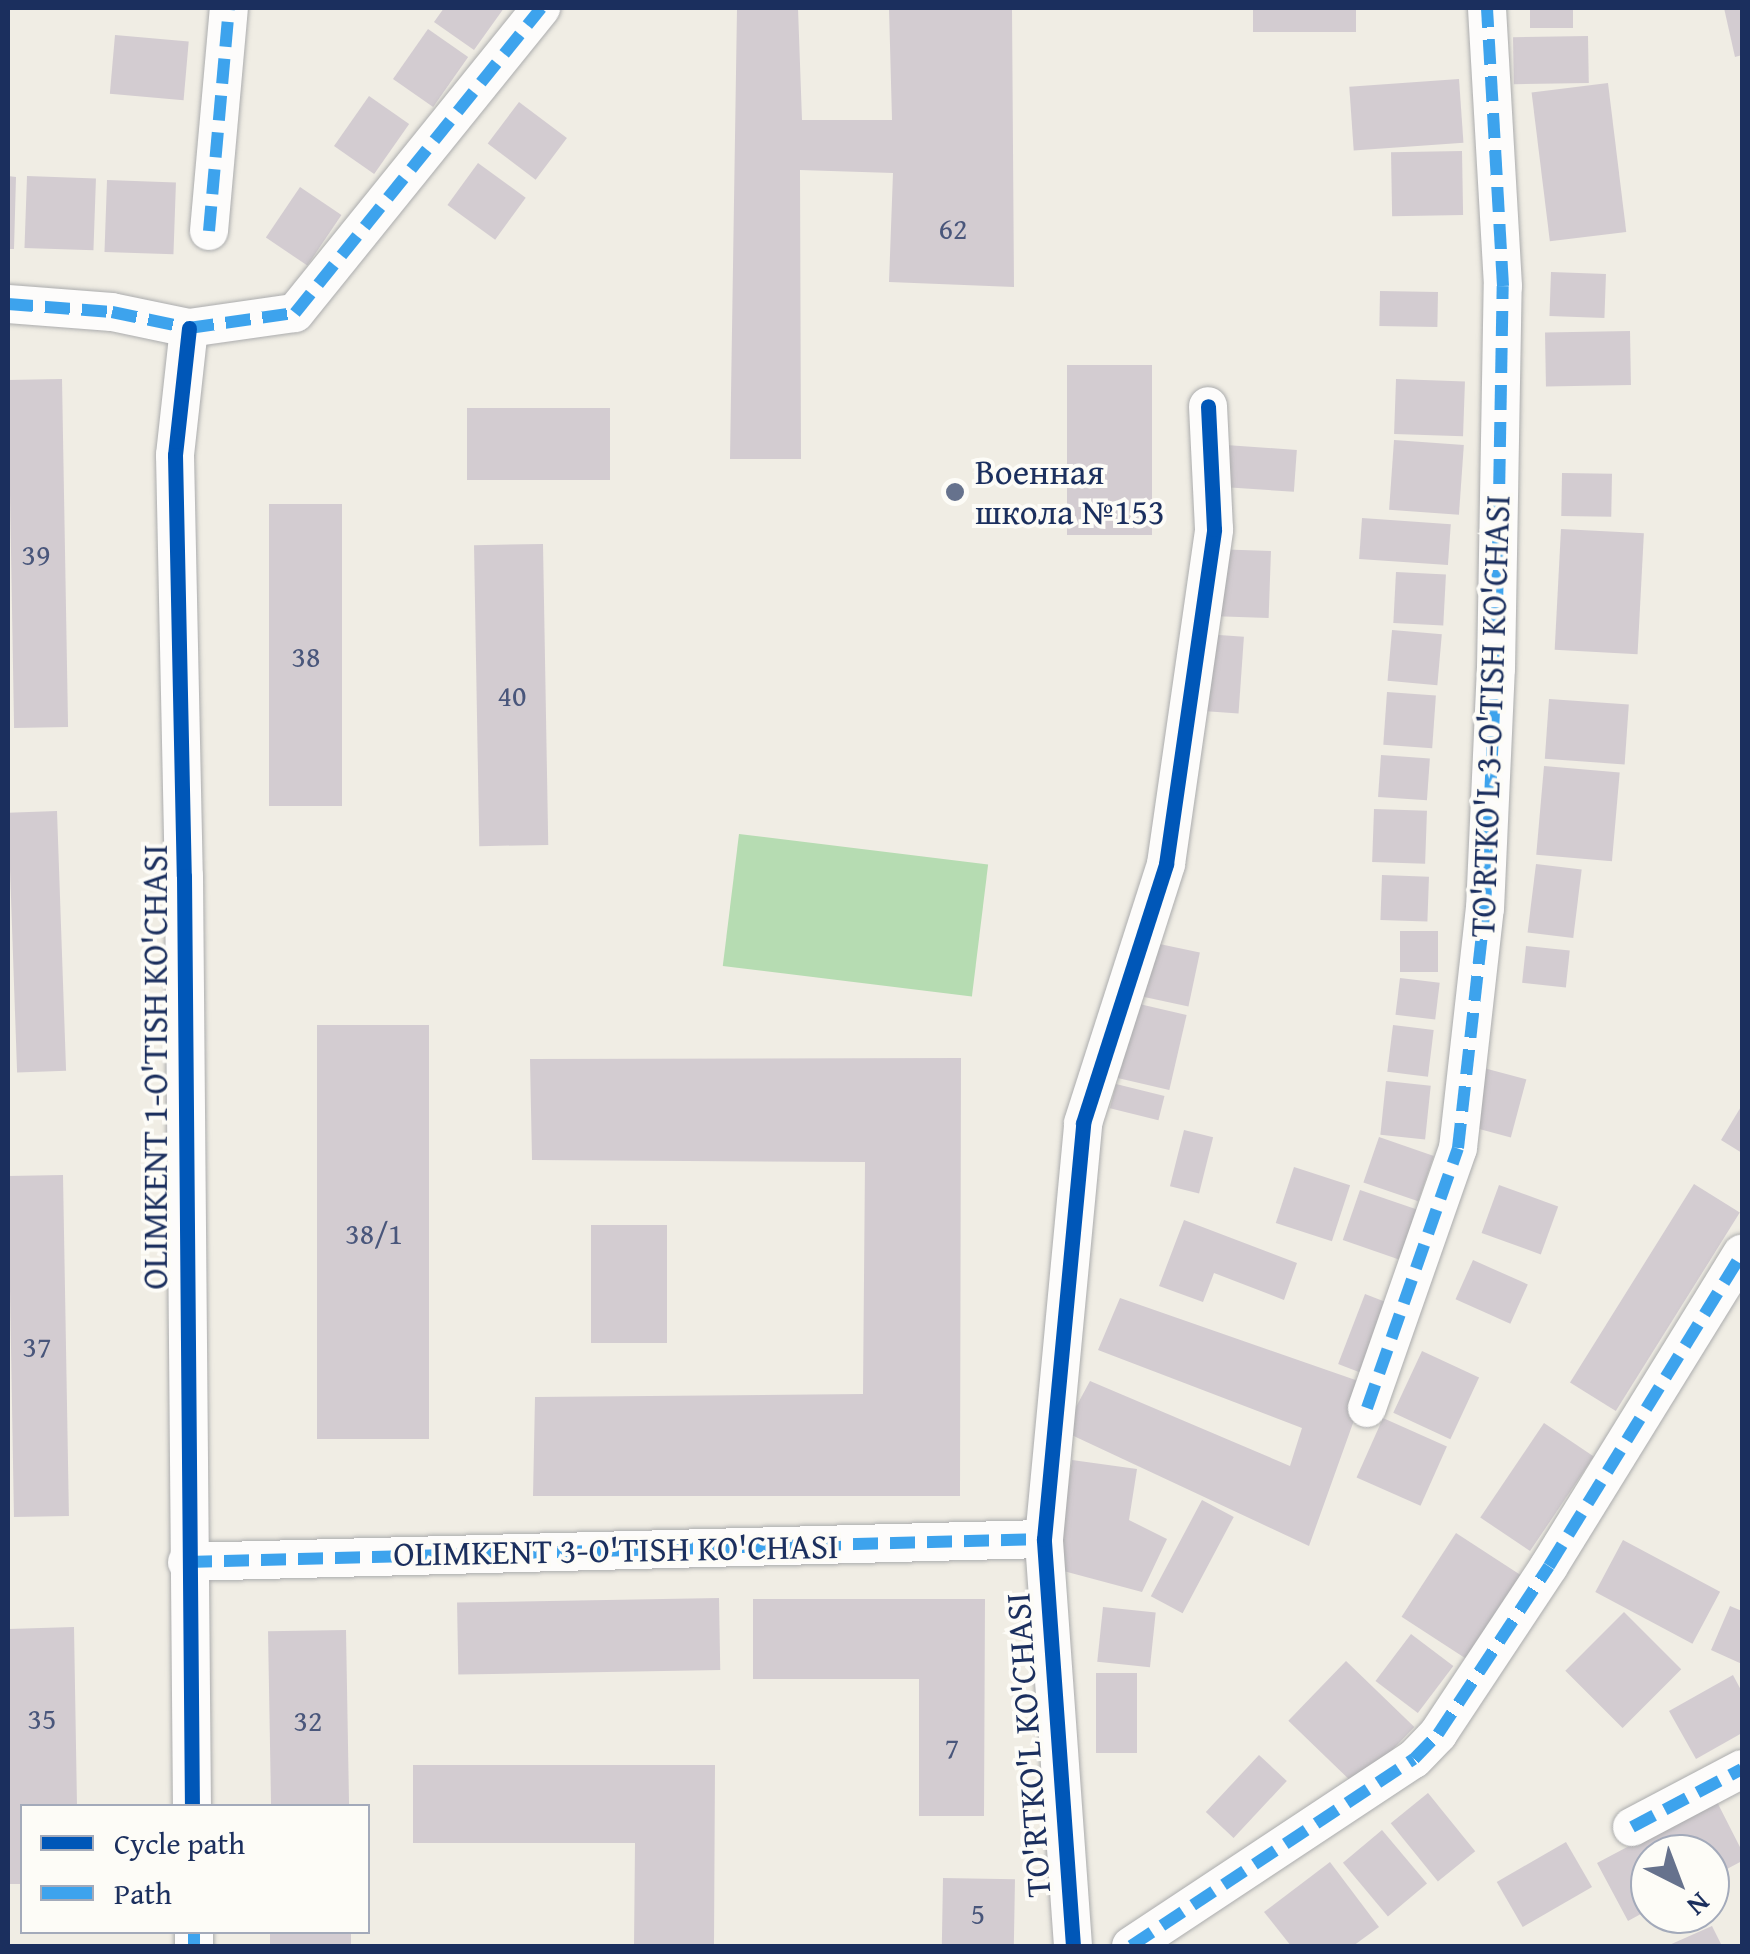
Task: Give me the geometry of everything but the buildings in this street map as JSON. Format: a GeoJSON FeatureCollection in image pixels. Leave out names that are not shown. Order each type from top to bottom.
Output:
{"type":"FeatureCollection","features":[{"type":"Feature","properties":{"kind":"street"},"geometry":{"type":"LineString","coordinates":[[209,231],[228,8]]}},
{"type":"Feature","properties":{"kind":"street"},"geometry":{"type":"LineString","coordinates":[[8,304],[112,312],[189,328],[295,314],[540,8]]}},
{"type":"Feature","properties":{"kind":"street","name":"TO'RTKO'L 3-O'TISH KO'CHASI"},"geometry":{"type":"LineString","coordinates":[[1367,1408],[1458,1148],[1485,909],[1496,670],[1502,286],[1487,8]]}},
{"type":"Feature","properties":{"kind":"street","name":"OLIMKENT 1-O'TISH KO'CHASI"},"geometry":{"type":"LineString","coordinates":[[189,328],[175,455],[184,876],[192,1804]]}},
{"type":"Feature","properties":{"kind":"street","name":"TO'RTKO'L KO'CHASI"},"geometry":{"type":"LineString","coordinates":[[1073,1946],[1044,1539],[1083,1123],[1169,844],[1214,528],[1208,406]]}},
{"type":"Feature","properties":{"kind":"street"},"geometry":{"type":"LineString","coordinates":[[1131,1946],[1414,1759],[1438,1734],[1549,1566],[1742,1254]]}},
{"type":"Feature","properties":{"kind":"street","name":"OLIMKENT 3-O'TISH KO'CHASI"},"geometry":{"type":"LineString","coordinates":[[188,1562],[1044,1539]]}},
{"type":"Feature","properties":{"kind":"street"},"geometry":{"type":"LineString","coordinates":[[1632,1828],[1742,1770]]}},
{"type":"Feature","properties":{"kind":"green space"},"geometry":{"type":"Polygon","coordinates":[[[739,834],[988,865],[972,997],[723,966],[739,834]]]}},
{"type":"Feature","properties":{"kind":"marked path"},"geometry":{"type":"LineString","coordinates":[[209,231],[229,8]]}},
{"type":"Feature","properties":{"kind":"marked path"},"geometry":{"type":"LineString","coordinates":[[8,304],[112,312],[189,328],[295,313],[541,8]]}},
{"type":"Feature","properties":{"kind":"marked path"},"geometry":{"type":"LineString","coordinates":[[1367,1408],[1458,1148],[1485,909],[1496,669],[1503,286],[1487,8]]}},
{"type":"Feature","properties":{"kind":"marked path"},"geometry":{"type":"LineString","coordinates":[[1131,1946],[1414,1759],[1438,1734],[1549,1566],[1742,1254]]}},
{"type":"Feature","properties":{"kind":"marked path"},"geometry":{"type":"LineString","coordinates":[[187,1562],[1044,1539]]}},
{"type":"Feature","properties":{"kind":"marked path"},"geometry":{"type":"LineString","coordinates":[[1632,1827],[1742,1769]]}},
{"type":"Feature","properties":{"kind":"marked path"},"geometry":{"type":"LineString","coordinates":[[194,1934],[194,1946]]}},
{"type":"Feature","properties":{"kind":"cycle path"},"geometry":{"type":"LineString","coordinates":[[189,328],[175,455],[184,876],[192,1804]]}},
{"type":"Feature","properties":{"kind":"cycle path"},"geometry":{"type":"LineString","coordinates":[[1073,1946],[1044,1539],[1083,1123],[1166,864],[1214,529],[1208,406]]}},
{"type":"Feature","properties":{"kind":"place","name":"Военная школа №153"},"geometry":{"type":"Point","coordinates":[955,492]}}]}
